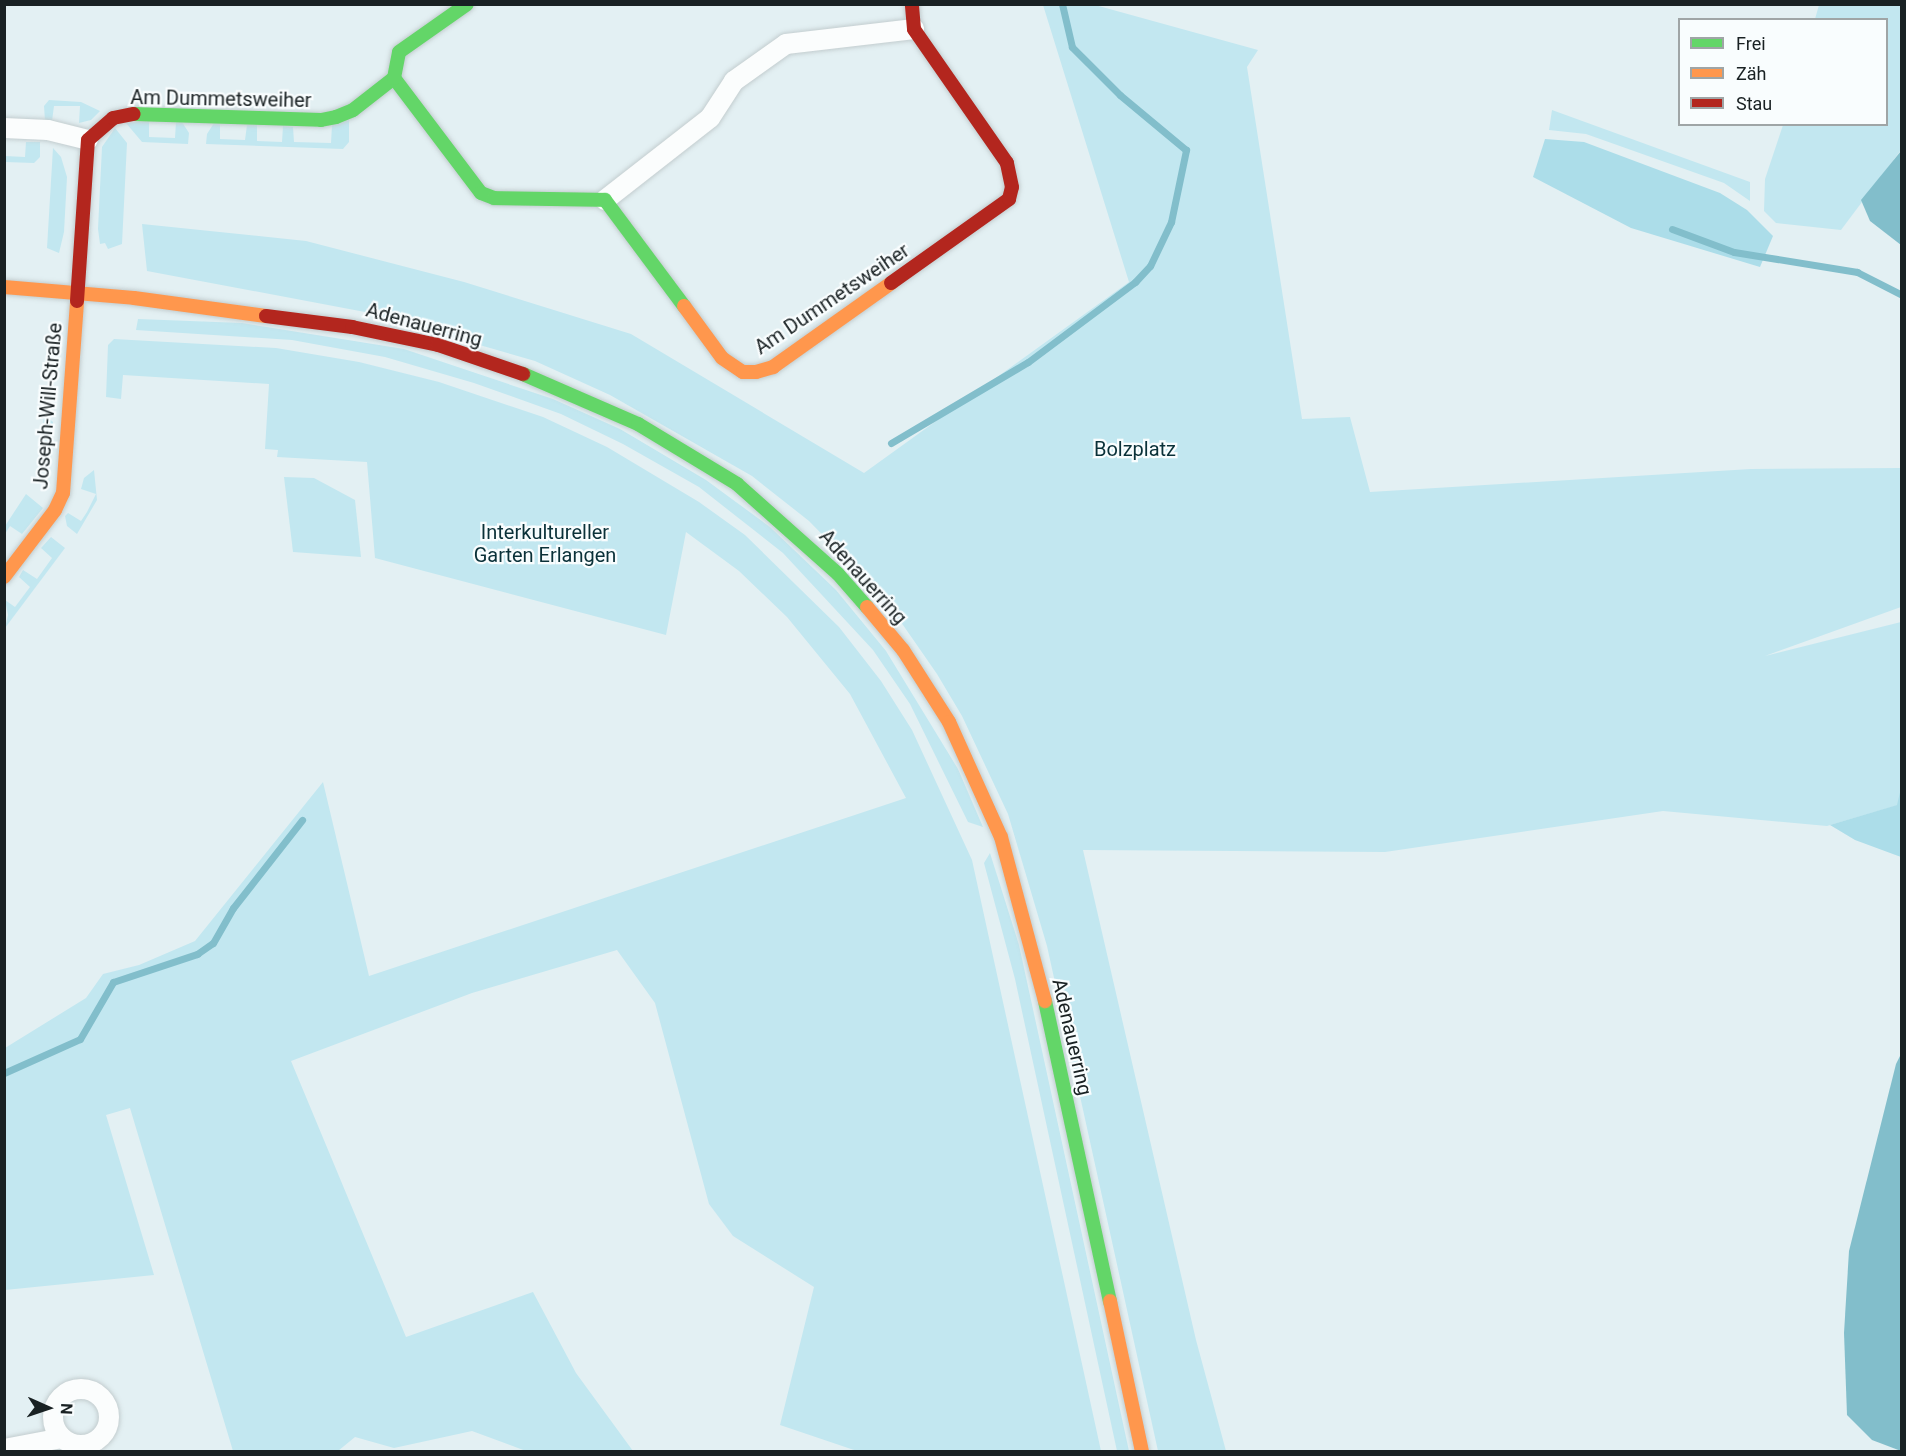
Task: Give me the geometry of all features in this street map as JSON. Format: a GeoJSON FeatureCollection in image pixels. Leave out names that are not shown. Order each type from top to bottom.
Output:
{"type":"FeatureCollection","features":[{"type":"Feature","properties":{"kind":"street"},"geometry":{"type":"LineString","coordinates":[[467,4],[399,52],[394,78],[470,183],[481,193],[494,198],[605,200],[710,118],[734,81],[786,44],[914,29],[912,4]]}},
{"type":"Feature","properties":{"kind":"street","name":"Am Dummetsweiher"},"geometry":{"type":"LineString","coordinates":[[605,200],[722,358],[743,372],[772,368],[1009,199],[1012,187],[1007,163],[914,29]]}},
{"type":"Feature","properties":{"kind":"street","name":"Am Dummetsweiher"},"geometry":{"type":"LineString","coordinates":[[88,140],[113,118],[141,113],[321,120],[353,110],[394,78]]}},
{"type":"Feature","properties":{"kind":"street"},"geometry":{"type":"LineString","coordinates":[[4,128],[48,130],[88,140],[78,292]]}},
{"type":"Feature","properties":{"kind":"street","name":"Adenauerring"},"geometry":{"type":"LineString","coordinates":[[4,287],[78,292],[352,327],[438,345],[544,381],[638,424],[736,484],[838,574],[903,650],[949,722],[1001,837],[1050,1021],[1142,1452]]}},
{"type":"Feature","properties":{"kind":"street","name":"Joseph-Will-Straße"},"geometry":{"type":"LineString","coordinates":[[4,577],[55,510],[63,493],[78,292]]}},
{"type":"Feature","properties":{"kind":"street"},"geometry":{"type":"LineString","coordinates":[[4,1449],[62,1438]]}},
{"type":"Feature","properties":{"kind":"green space","name":"Bolzplatz"},"geometry":{"type":"Polygon","coordinates":[[[1043,5],[1095,5],[1258,50],[1247,67],[1302,419],[1350,417],[1370,492],[1751,469],[1901,468],[1901,607],[1765,656],[1901,622],[1902,788],[1898,805],[1827,826],[1663,811],[1385,852],[1083,850],[1196,1340],[1226,1451],[1158,1451],[1047,946],[1008,814],[962,716],[937,674],[903,625],[858,571],[809,521],[752,476],[610,395],[535,361],[365,312],[147,271],[142,224],[306,241],[464,282],[631,334],[864,473],[1129,282],[1043,5]]]}},
{"type":"Feature","properties":{"kind":"green space"},"geometry":{"type":"Polygon","coordinates":[[[1819,5],[1901,5],[1901,150],[1841,230],[1776,223],[1764,211],[1765,179],[1783,126],[1888,126],[1888,18],[1815,18],[1819,5]]]}},
{"type":"Feature","properties":{"kind":"green space"},"geometry":{"type":"Polygon","coordinates":[[[49,100],[81,102],[100,111],[91,120],[79,123],[80,106],[54,106],[52,121],[45,121],[44,106],[49,100]]]}},
{"type":"Feature","properties":{"kind":"green space"},"geometry":{"type":"Polygon","coordinates":[[[1552,110],[1750,182],[1750,201],[1724,183],[1586,134],[1549,130],[1552,110]]]}},
{"type":"Feature","properties":{"kind":"green space"},"geometry":{"type":"Polygon","coordinates":[[[349,120],[349,142],[343,149],[206,144],[207,134],[214,123],[220,124],[220,139],[245,140],[247,125],[257,125],[257,141],[282,142],[283,126],[293,127],[294,142],[331,143],[332,125],[349,120]]]}},
{"type":"Feature","properties":{"kind":"green space"},"geometry":{"type":"Polygon","coordinates":[[[149,121],[149,137],[175,138],[176,122],[182,122],[189,133],[188,144],[142,142],[126,123],[149,121]]]}},
{"type":"Feature","properties":{"kind":"green space"},"geometry":{"type":"Polygon","coordinates":[[[115,128],[127,143],[122,244],[108,249],[105,243],[100,244],[98,229],[102,147],[115,128]]]}},
{"type":"Feature","properties":{"kind":"green space"},"geometry":{"type":"Polygon","coordinates":[[[26,142],[40,142],[40,157],[34,163],[5,162],[5,156],[25,157],[26,142]]]}},
{"type":"Feature","properties":{"kind":"green space"},"geometry":{"type":"Polygon","coordinates":[[[53,148],[61,157],[67,177],[64,232],[59,253],[47,248],[53,148]]]}},
{"type":"Feature","properties":{"kind":"green space"},"geometry":{"type":"Polygon","coordinates":[[[138,319],[242,323],[404,349],[553,399],[620,429],[706,480],[770,527],[836,590],[886,651],[958,769],[983,827],[968,822],[910,704],[873,650],[783,553],[699,487],[623,444],[561,414],[474,383],[385,357],[292,340],[136,330],[138,319]]]}},
{"type":"Feature","properties":{"kind":"green space","name":"Interkultureller Garten Erlangen"},"geometry":{"type":"Polygon","coordinates":[[[114,339],[276,348],[359,362],[439,382],[543,417],[607,447],[699,502],[745,535],[839,627],[881,681],[912,730],[972,860],[1101,1451],[857,1451],[780,1425],[814,1287],[733,1236],[709,1204],[655,1003],[617,950],[472,993],[291,1061],[406,1337],[533,1292],[576,1373],[633,1451],[526,1451],[472,1431],[394,1448],[355,1437],[338,1451],[233,1451],[130,1108],[106,1115],[154,1275],[5,1290],[5,1048],[86,998],[103,974],[139,965],[195,941],[323,782],[369,976],[906,798],[850,694],[787,617],[739,571],[686,532],[666,635],[375,558],[367,462],[277,457],[278,450],[265,449],[269,384],[123,375],[121,399],[106,397],[108,345],[114,339]]]}},
{"type":"Feature","properties":{"kind":"green space"},"geometry":{"type":"Polygon","coordinates":[[[44,414],[53,422],[52,455],[41,463],[44,414]]]}},
{"type":"Feature","properties":{"kind":"green space"},"geometry":{"type":"Polygon","coordinates":[[[94,470],[97,500],[77,534],[67,526],[65,516],[68,513],[81,521],[87,512],[96,494],[81,489],[84,478],[94,470]]]}},
{"type":"Feature","properties":{"kind":"green space"},"geometry":{"type":"Polygon","coordinates":[[[284,477],[314,478],[355,500],[361,557],[293,552],[284,477]]]}},
{"type":"Feature","properties":{"kind":"green space"},"geometry":{"type":"Polygon","coordinates":[[[26,494],[43,508],[22,534],[10,526],[5,534],[5,526],[26,494]]]}},
{"type":"Feature","properties":{"kind":"green space"},"geometry":{"type":"Polygon","coordinates":[[[51,537],[65,548],[5,628],[8,615],[5,600],[15,607],[30,587],[19,577],[23,570],[37,579],[52,558],[41,548],[51,537]]]}},
{"type":"Feature","properties":{"kind":"green space"},"geometry":{"type":"Polygon","coordinates":[[[990,853],[1019,945],[1129,1451],[1117,1451],[1015,979],[984,863],[990,853]]]}},
{"type":"Feature","properties":{"kind":"shaded area"},"geometry":{"type":"Polygon","coordinates":[[[1545,139],[1584,142],[1720,193],[1747,210],[1773,236],[1760,267],[1631,228],[1533,177],[1545,139]]]}},
{"type":"Feature","properties":{"kind":"shaded area"},"geometry":{"type":"Polygon","coordinates":[[[1901,151],[1901,245],[1870,221],[1861,200],[1901,151]]]}},
{"type":"Feature","properties":{"kind":"shaded area"},"geometry":{"type":"Polygon","coordinates":[[[1901,788],[1901,857],[1855,840],[1830,825],[1897,805],[1901,788]]]}},
{"type":"Feature","properties":{"kind":"shaded area"},"geometry":{"type":"Polygon","coordinates":[[[1901,1054],[1901,1451],[1872,1440],[1847,1415],[1844,1333],[1849,1251],[1896,1064],[1901,1054]]]}},
{"type":"Feature","properties":{"kind":"waterway"},"geometry":{"type":"LineString","coordinates":[[891,443],[1028,362],[1135,282],[1150,266],[1171,222],[1186,150],[1120,95],[1072,47],[1062,4]]}},
{"type":"Feature","properties":{"kind":"waterway"},"geometry":{"type":"LineString","coordinates":[[1672,229],[1734,252],[1857,272],[1902,295]]}},
{"type":"Feature","properties":{"kind":"waterway"},"geometry":{"type":"LineString","coordinates":[[4,1073],[80,1039],[113,982],[197,954],[213,943],[233,908],[302,820]]}},
{"type":"Feature","properties":{"kind":"traffic: fast"},"geometry":{"type":"LineString","coordinates":[[134,114],[321,120],[336,117],[353,110],[394,78],[399,52],[467,4]]}},
{"type":"Feature","properties":{"kind":"traffic: fast"},"geometry":{"type":"LineString","coordinates":[[394,78],[481,193],[494,198],[605,200],[684,306]]}},
{"type":"Feature","properties":{"kind":"traffic: fast"},"geometry":{"type":"LineString","coordinates":[[523,374],[638,424],[737,484],[838,574],[867,607]]}},
{"type":"Feature","properties":{"kind":"traffic: fast"},"geometry":{"type":"LineString","coordinates":[[1045,1001],[1110,1301]]}},
{"type":"Feature","properties":{"kind":"traffic: slow"},"geometry":{"type":"LineString","coordinates":[[684,306],[722,358],[743,372],[756,372],[773,367],[891,283]]}},
{"type":"Feature","properties":{"kind":"traffic: slow"},"geometry":{"type":"LineString","coordinates":[[4,287],[134,298],[266,316]]}},
{"type":"Feature","properties":{"kind":"traffic: slow"},"geometry":{"type":"LineString","coordinates":[[4,577],[55,510],[63,493],[77,301]]}},
{"type":"Feature","properties":{"kind":"traffic: slow"},"geometry":{"type":"LineString","coordinates":[[867,607],[903,650],[949,722],[1001,837],[1045,1001]]}},
{"type":"Feature","properties":{"kind":"traffic: slow"},"geometry":{"type":"LineString","coordinates":[[1110,1301],[1142,1452]]}},
{"type":"Feature","properties":{"kind":"traffic: jam"},"geometry":{"type":"LineString","coordinates":[[891,283],[1009,199],[1012,187],[1007,163],[914,29],[912,4]]}},
{"type":"Feature","properties":{"kind":"traffic: jam"},"geometry":{"type":"LineString","coordinates":[[77,301],[88,140],[113,118],[134,114]]}},
{"type":"Feature","properties":{"kind":"traffic: jam"},"geometry":{"type":"LineString","coordinates":[[266,316],[352,327],[438,345],[523,374]]}}]}
